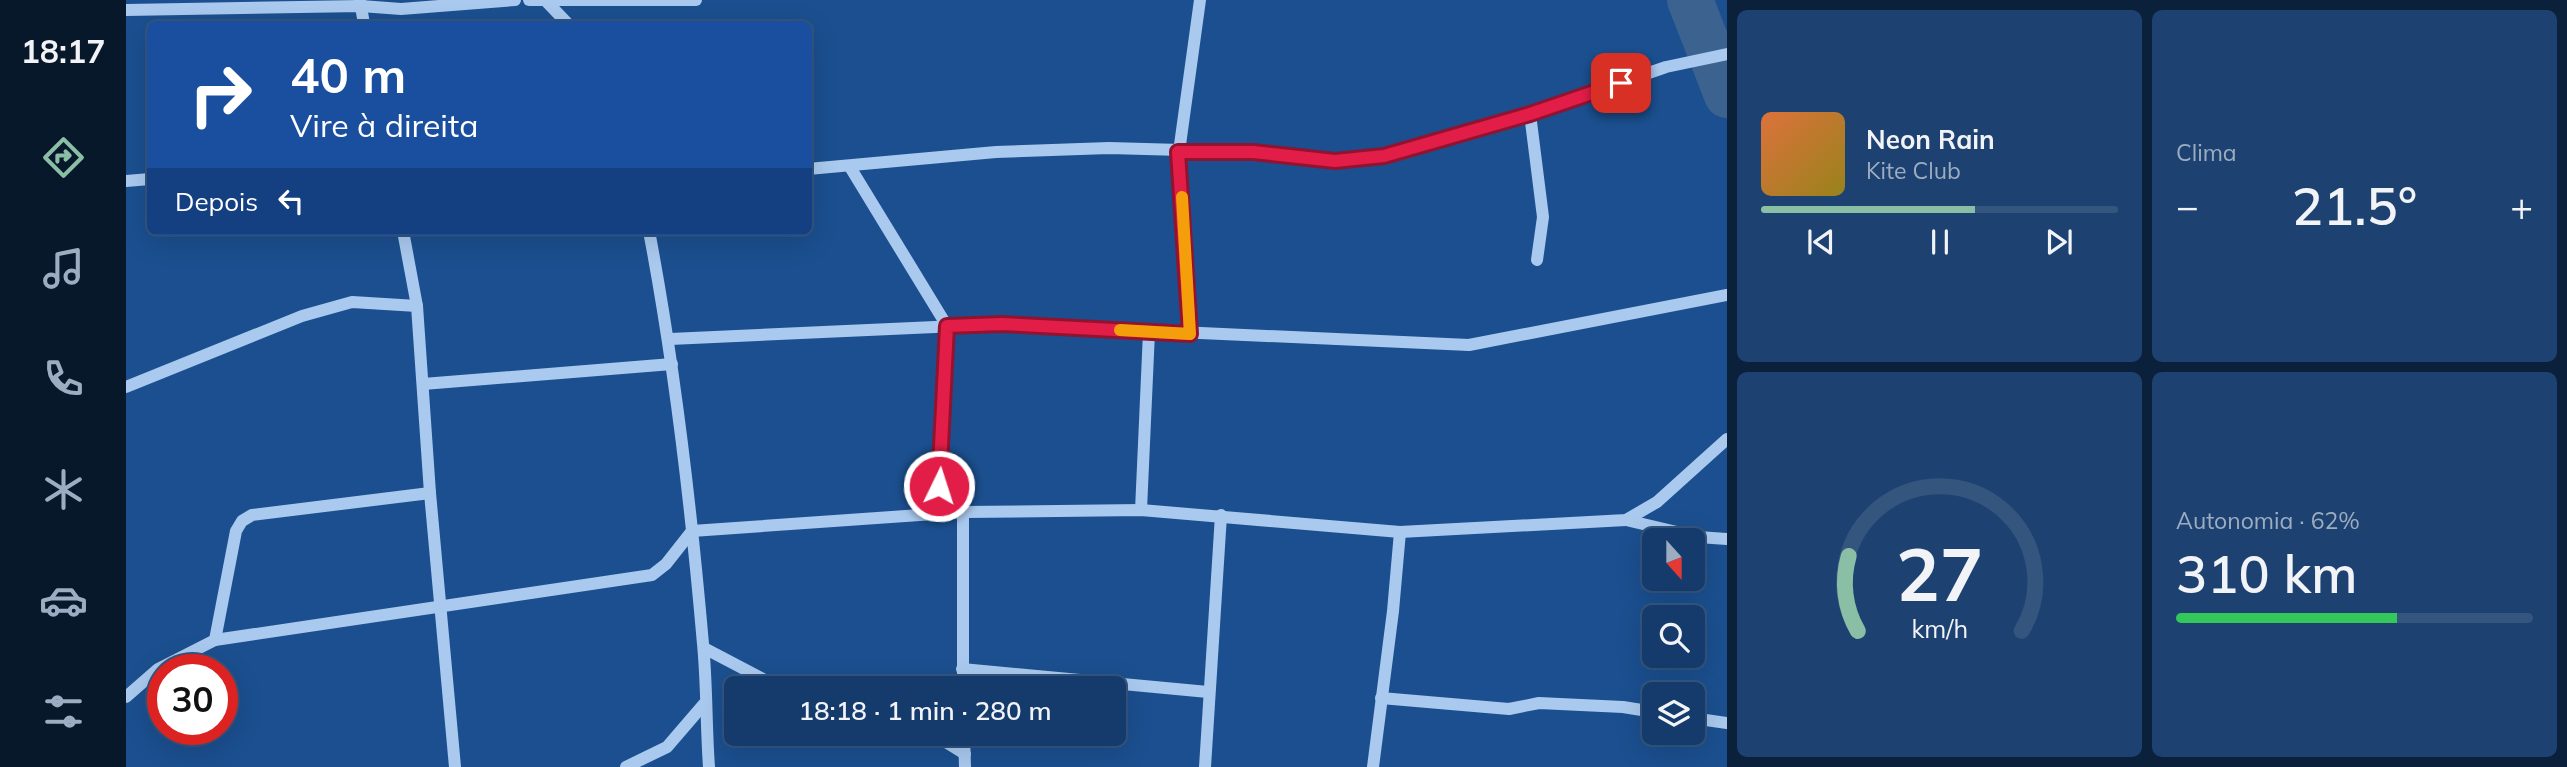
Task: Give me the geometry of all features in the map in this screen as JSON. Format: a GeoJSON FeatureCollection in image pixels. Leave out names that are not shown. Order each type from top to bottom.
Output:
{"type":"FeatureCollection","features":[{"type":"Feature","properties":{"kind":"street"},"geometry":{"type":"LineString","coordinates":[[126,10],[360,3],[412,8],[515,0]]}},
{"type":"Feature","properties":{"kind":"street"},"geometry":{"type":"LineString","coordinates":[[529,0],[696,0]]}},
{"type":"Feature","properties":{"kind":"street"},"geometry":{"type":"LineString","coordinates":[[1190,334],[1178,152],[1200,0]]}},
{"type":"Feature","properties":{"kind":"street"},"geometry":{"type":"LineString","coordinates":[[546,1],[565,21]]}},
{"type":"Feature","properties":{"kind":"street"},"geometry":{"type":"LineString","coordinates":[[360,3],[363,21]]}},
{"type":"Feature","properties":{"kind":"street"},"geometry":{"type":"LineString","coordinates":[[812,169],[996,152],[1109,148],[1253,152],[1335,161],[1384,156],[1530,114],[1666,67],[1727,54]]}},
{"type":"Feature","properties":{"kind":"street"},"geometry":{"type":"LineString","coordinates":[[1530,114],[1541,181],[1543,217],[1537,260]]}},
{"type":"Feature","properties":{"kind":"street"},"geometry":{"type":"LineString","coordinates":[[850,167],[947,326],[937,514]]}},
{"type":"Feature","properties":{"kind":"street"},"geometry":{"type":"LineString","coordinates":[[126,181],[147,179]]}},
{"type":"Feature","properties":{"kind":"street"},"geometry":{"type":"LineString","coordinates":[[404,235],[417,306],[439,605],[455,767]]}},
{"type":"Feature","properties":{"kind":"street"},"geometry":{"type":"LineString","coordinates":[[650,235],[670,339],[692,531],[704,648],[704,704],[709,767]]}},
{"type":"Feature","properties":{"kind":"street"},"geometry":{"type":"LineString","coordinates":[[670,339],[1002,324],[1469,345],[1727,295]]}},
{"type":"Feature","properties":{"kind":"street"},"geometry":{"type":"LineString","coordinates":[[126,387],[315,312],[352,302],[417,306]]}},
{"type":"Feature","properties":{"kind":"street"},"geometry":{"type":"LineString","coordinates":[[1141,510],[1149,332]]}},
{"type":"Feature","properties":{"kind":"street"},"geometry":{"type":"LineString","coordinates":[[424,384],[672,364]]}},
{"type":"Feature","properties":{"kind":"street"},"geometry":{"type":"LineString","coordinates":[[1626,520],[1657,502],[1727,439]]}},
{"type":"Feature","properties":{"kind":"street"},"geometry":{"type":"LineString","coordinates":[[215,640],[236,531],[242,521],[252,515],[430,494]]}},
{"type":"Feature","properties":{"kind":"street"},"geometry":{"type":"LineString","coordinates":[[126,697],[158,669],[215,640],[279,633],[439,605],[652,575],[666,564],[692,531],[963,512],[1141,510],[1221,514],[1400,532],[1626,520],[1698,537],[1727,539]]}},
{"type":"Feature","properties":{"kind":"street"},"geometry":{"type":"LineString","coordinates":[[962,676],[963,512]]}},
{"type":"Feature","properties":{"kind":"street"},"geometry":{"type":"LineString","coordinates":[[1205,767],[1221,514]]}},
{"type":"Feature","properties":{"kind":"street"},"geometry":{"type":"LineString","coordinates":[[1373,767],[1400,532]]}},
{"type":"Feature","properties":{"kind":"street"},"geometry":{"type":"LineString","coordinates":[[704,648],[757,676]]}},
{"type":"Feature","properties":{"kind":"street"},"geometry":{"type":"LineString","coordinates":[[962,669],[1208,692]]}},
{"type":"Feature","properties":{"kind":"street"},"geometry":{"type":"LineString","coordinates":[[1381,698],[1509,709],[1539,703],[1642,710]]}},
{"type":"Feature","properties":{"kind":"street"},"geometry":{"type":"LineString","coordinates":[[626,767],[667,747],[704,704]]}},
{"type":"Feature","properties":{"kind":"street"},"geometry":{"type":"LineString","coordinates":[[1705,720],[1727,723]]}},
{"type":"Feature","properties":{"kind":"street"},"geometry":{"type":"LineString","coordinates":[[947,746],[965,761]]}},
{"type":"Feature","properties":{"kind":"waterway"},"geometry":{"type":"LineString","coordinates":[[1690,0],[1727,95]]}},
{"type":"Feature","properties":{"kind":"slow traffic"},"geometry":{"type":"LineString","coordinates":[[1120,330],[1190,334],[1182,197]]}},
{"type":"Feature","properties":{"kind":"route"},"geometry":{"type":"LineString","coordinates":[[939,486],[947,326],[1002,324],[1190,334],[1178,152],[1253,152],[1335,161],[1384,156],[1530,114],[1621,83]]}}]}
